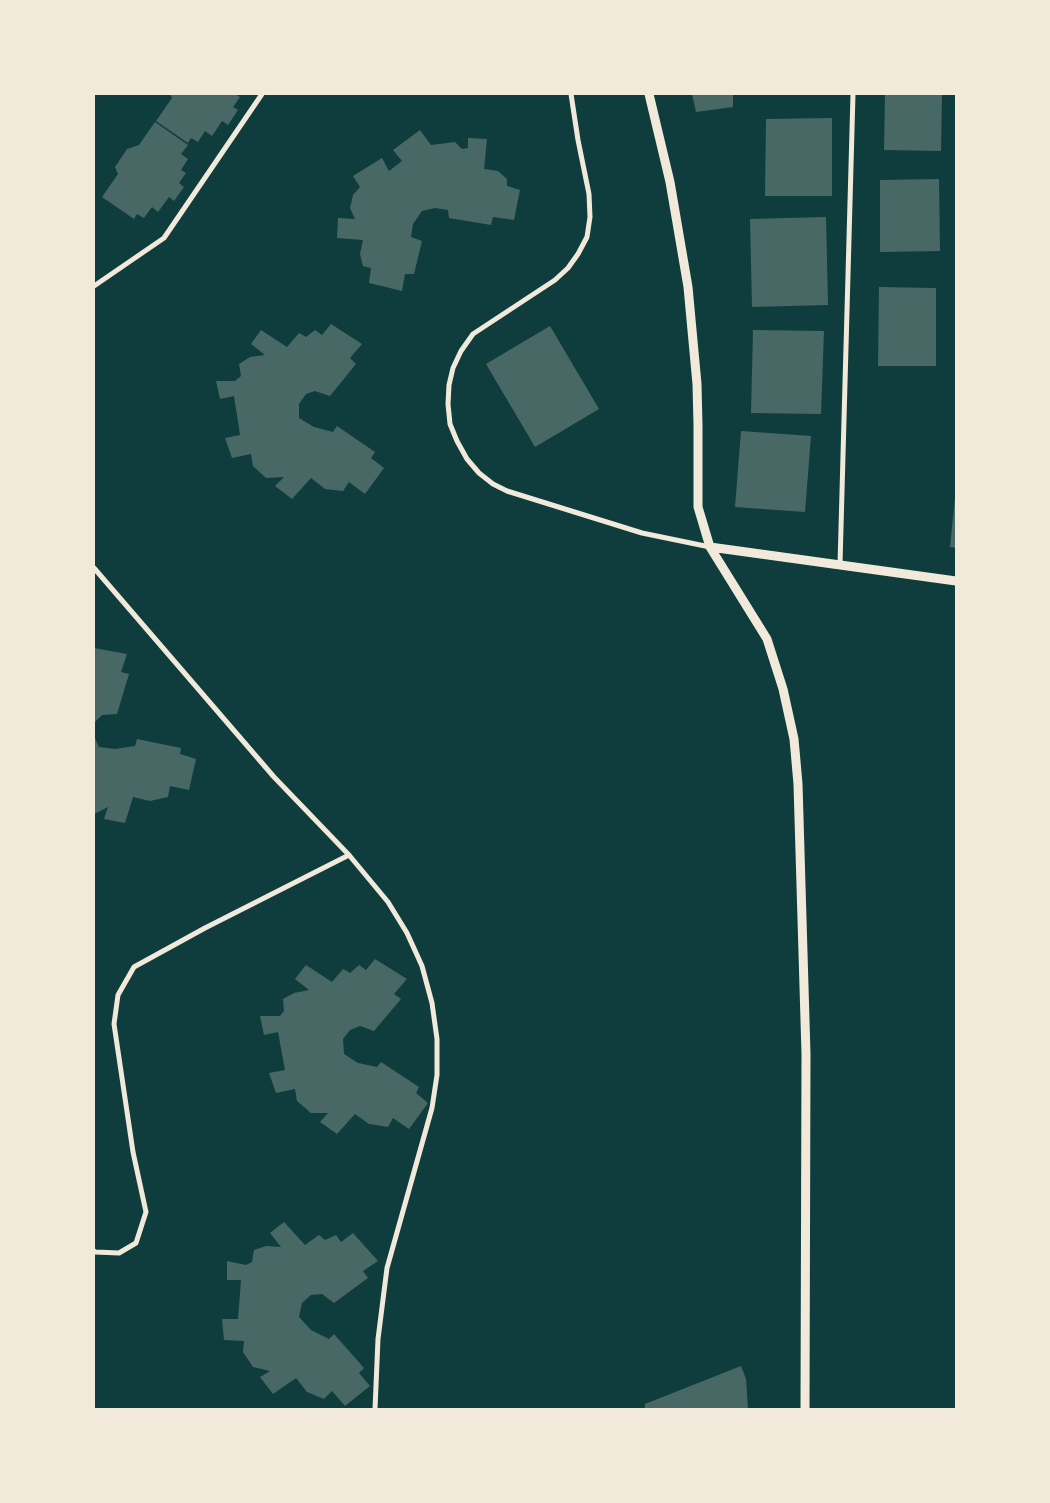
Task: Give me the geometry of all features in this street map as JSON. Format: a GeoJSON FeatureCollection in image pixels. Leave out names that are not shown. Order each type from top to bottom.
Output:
{"type":"FeatureCollection","features":[{"type":"Feature","properties":{"kind":"street"},"geometry":{"type":"LineString","coordinates":[[94,286],[164,238],[262,94]]}},
{"type":"Feature","properties":{"kind":"street"},"geometry":{"type":"LineString","coordinates":[[571,94],[589,194],[590,217],[586,237],[578,254],[568,268],[555,280],[473,334],[461,351],[453,368],[449,385],[448,404],[450,424],[467,459],[479,473],[493,484],[507,491],[642,533],[710,547],[956,581]]}},
{"type":"Feature","properties":{"kind":"street"},"geometry":{"type":"LineString","coordinates":[[649,94],[670,182],[688,287],[697,384],[698,507],[710,547],[767,639],[783,689],[794,739],[798,784],[806,1054],[805,1409]]}},
{"type":"Feature","properties":{"kind":"street"},"geometry":{"type":"LineString","coordinates":[[840,564],[853,94]]}},
{"type":"Feature","properties":{"kind":"street"},"geometry":{"type":"LineString","coordinates":[[94,568],[274,777],[349,855],[388,902],[407,933],[422,966],[432,1002],[437,1039],[437,1074],[432,1108],[387,1268],[378,1339],[375,1409]]}},
{"type":"Feature","properties":{"kind":"street"},"geometry":{"type":"LineString","coordinates":[[94,1251],[119,1253],[136,1243],[146,1212],[133,1152],[114,1024],[118,995],[134,968],[205,928],[349,855]]}},
{"type":"Feature","properties":{"kind":"building"},"geometry":{"type":"Polygon","coordinates":[[[170,94],[235,94],[240,97],[233,107],[238,110],[228,125],[222,121],[212,136],[205,131],[198,142],[191,138],[188,143],[156,121],[172,98],[170,94]]]}},
{"type":"Feature","properties":{"kind":"building"},"geometry":{"type":"Polygon","coordinates":[[[692,94],[733,94],[733,107],[696,112],[692,94]]]}},
{"type":"Feature","properties":{"kind":"building"},"geometry":{"type":"Polygon","coordinates":[[[885,94],[942,94],[941,151],[884,150],[885,94]]]}},
{"type":"Feature","properties":{"kind":"building"},"geometry":{"type":"Polygon","coordinates":[[[832,118],[832,196],[765,196],[766,119],[832,118]]]}},
{"type":"Feature","properties":{"kind":"building"},"geometry":{"type":"Polygon","coordinates":[[[155,122],[188,145],[181,154],[188,159],[181,170],[186,173],[179,183],[184,187],[174,201],[169,197],[158,212],[152,207],[144,218],[137,214],[134,219],[102,197],[118,174],[115,167],[127,149],[139,145],[155,122]]]}},
{"type":"Feature","properties":{"kind":"building"},"geometry":{"type":"Polygon","coordinates":[[[420,130],[431,145],[455,142],[462,149],[468,148],[468,138],[487,139],[484,169],[498,171],[507,179],[507,186],[520,190],[514,220],[493,217],[491,225],[449,218],[448,210],[435,208],[422,211],[413,224],[411,237],[422,241],[414,274],[405,274],[402,291],[369,283],[371,268],[363,266],[360,254],[363,240],[337,238],[338,218],[355,219],[350,208],[353,195],[360,187],[353,176],[382,158],[389,171],[402,161],[393,150],[420,130]]]}},
{"type":"Feature","properties":{"kind":"building"},"geometry":{"type":"Polygon","coordinates":[[[939,179],[940,251],[880,252],[880,180],[939,179]]]}},
{"type":"Feature","properties":{"kind":"building"},"geometry":{"type":"Polygon","coordinates":[[[826,217],[828,305],[752,307],[750,219],[826,217]]]}},
{"type":"Feature","properties":{"kind":"building"},"geometry":{"type":"Polygon","coordinates":[[[879,287],[936,288],[936,366],[878,366],[879,287]]]}},
{"type":"Feature","properties":{"kind":"building"},"geometry":{"type":"Polygon","coordinates":[[[331,324],[362,344],[350,358],[356,364],[330,396],[315,391],[306,394],[299,404],[299,418],[314,427],[333,432],[337,426],[375,452],[371,458],[384,468],[365,494],[349,482],[343,491],[325,489],[311,478],[292,499],[275,486],[284,477],[266,478],[253,466],[251,454],[232,458],[225,438],[240,435],[234,396],[220,399],[216,381],[235,381],[241,376],[239,364],[250,357],[265,355],[251,344],[261,330],[287,347],[299,333],[306,337],[315,330],[322,335],[331,324]]]}},
{"type":"Feature","properties":{"kind":"building"},"geometry":{"type":"Polygon","coordinates":[[[550,326],[599,409],[535,447],[486,364],[550,326]]]}},
{"type":"Feature","properties":{"kind":"building"},"geometry":{"type":"Polygon","coordinates":[[[753,330],[824,331],[821,414],[751,413],[753,330]]]}},
{"type":"Feature","properties":{"kind":"building"},"geometry":{"type":"Polygon","coordinates":[[[741,431],[811,436],[805,512],[735,507],[741,431]]]}},
{"type":"Feature","properties":{"kind":"building"},"geometry":{"type":"Polygon","coordinates":[[[956,498],[956,548],[950,547],[956,498]]]}},
{"type":"Feature","properties":{"kind":"building"},"geometry":{"type":"Polygon","coordinates":[[[94,648],[127,654],[121,672],[129,674],[117,714],[102,715],[94,723],[94,648]]]}},
{"type":"Feature","properties":{"kind":"building"},"geometry":{"type":"Polygon","coordinates":[[[94,736],[99,747],[115,749],[135,746],[137,739],[181,748],[180,754],[196,759],[189,790],[170,786],[168,797],[150,801],[133,797],[125,823],[104,819],[108,807],[94,814],[94,736]]]}},
{"type":"Feature","properties":{"kind":"building"},"geometry":{"type":"Polygon","coordinates":[[[375,959],[407,979],[394,994],[401,999],[374,1031],[360,1026],[350,1030],[343,1039],[344,1054],[358,1063],[377,1067],[381,1062],[419,1087],[416,1093],[428,1103],[409,1129],[393,1118],[388,1127],[369,1124],[355,1114],[337,1134],[320,1122],[328,1113],[311,1113],[297,1101],[295,1089],[276,1093],[269,1073],[285,1070],[278,1032],[264,1035],[260,1016],[280,1016],[284,1011],[283,999],[294,993],[309,990],[295,979],[306,965],[332,982],[343,969],[350,973],[359,965],[366,970],[375,959]]]}},
{"type":"Feature","properties":{"kind":"building"},"geometry":{"type":"Polygon","coordinates":[[[284,1222],[305,1245],[319,1235],[325,1240],[336,1235],[341,1242],[353,1233],[378,1261],[363,1271],[368,1278],[334,1303],[322,1294],[311,1295],[302,1303],[299,1317],[311,1330],[329,1339],[334,1334],[364,1368],[359,1373],[370,1386],[345,1406],[332,1391],[324,1399],[307,1392],[296,1378],[273,1394],[260,1377],[270,1371],[253,1367],[243,1352],[244,1341],[224,1340],[222,1319],[238,1319],[241,1280],[227,1280],[227,1261],[246,1265],[252,1262],[254,1250],[266,1246],[281,1247],[270,1233],[284,1222]]]}},
{"type":"Feature","properties":{"kind":"building"},"geometry":{"type":"Polygon","coordinates":[[[741,1366],[746,1379],[748,1409],[645,1409],[645,1404],[741,1366]]]}}]}
